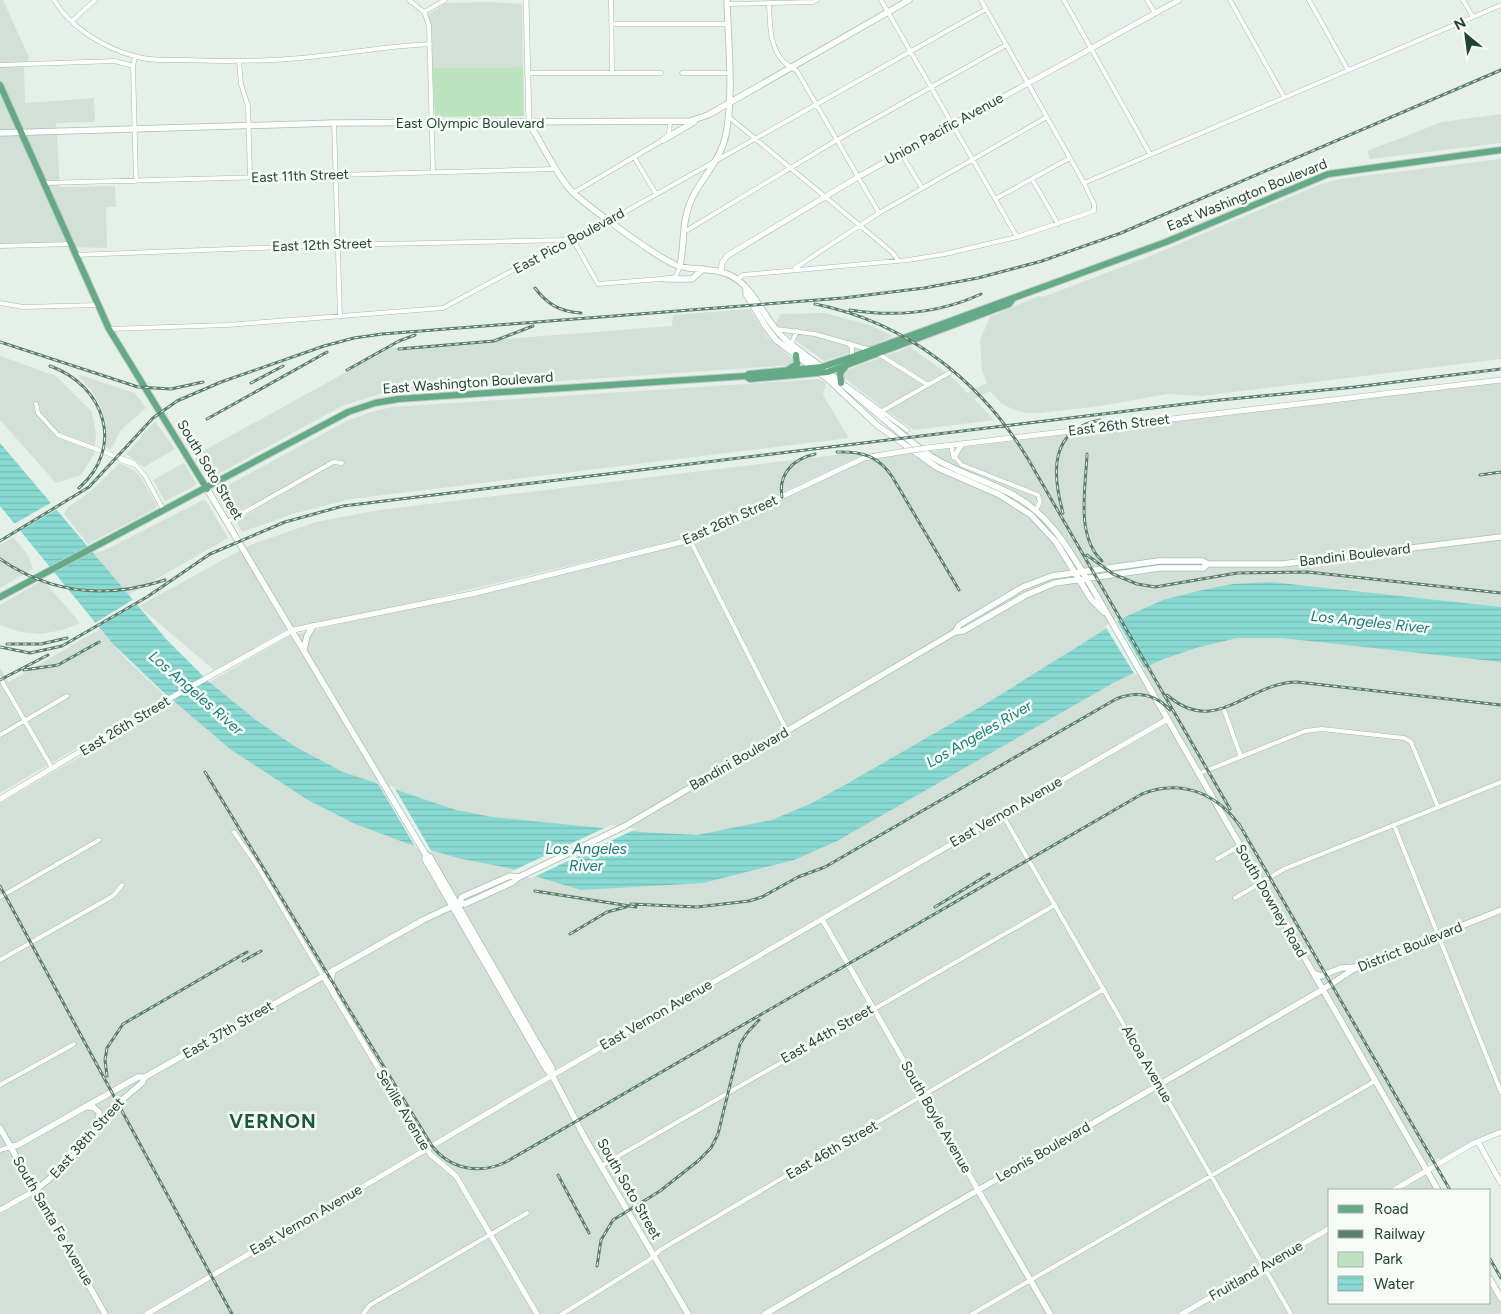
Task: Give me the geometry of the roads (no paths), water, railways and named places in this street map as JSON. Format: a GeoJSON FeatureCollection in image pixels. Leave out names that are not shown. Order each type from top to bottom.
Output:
{"type":"FeatureCollection","features":[{"type":"Feature","properties":{"kind":"main road","name":"East Olympic Boulevard"},"geometry":{"type":"LineString","coordinates":[[0,133],[334,123],[670,122],[698,119],[909,0]]}},
{"type":"Feature","properties":{"kind":"main road"},"geometry":{"type":"LineString","coordinates":[[680,266],[682,232],[691,199],[717,160],[724,141],[729,117],[727,2]]}},
{"type":"Feature","properties":{"kind":"main road","name":"South Soto Street"},"geometry":{"type":"LineString","coordinates":[[0,85],[109,329],[293,630],[426,855],[425,860],[456,904],[601,1166],[688,1314]]}},
{"type":"Feature","properties":{"kind":"main road"},"geometry":{"type":"LineString","coordinates":[[663,140],[698,119]]}},
{"type":"Feature","properties":{"kind":"main road"},"geometry":{"type":"LineString","coordinates":[[528,122],[573,193],[665,258],[680,266],[721,271],[737,279],[746,290],[751,292],[771,330],[796,355],[813,368]]}},
{"type":"Feature","properties":{"kind":"main road","name":"East Washington Boulevard"},"geometry":{"type":"LineString","coordinates":[[0,597],[207,489],[348,412],[379,402],[746,376],[750,374],[813,368],[828,372],[845,367],[875,352],[1007,300],[1012,300],[1166,242],[1328,174],[1501,150]]}},
{"type":"Feature","properties":{"kind":"main road"},"geometry":{"type":"LineString","coordinates":[[666,279],[692,279],[703,269]]}},
{"type":"Feature","properties":{"kind":"main road","name":"South Downey Road"},"geometry":{"type":"LineString","coordinates":[[771,330],[791,344],[821,370],[878,426],[924,459],[949,474],[1000,495],[1026,511],[1056,542],[1091,599],[1104,612]]}},
{"type":"Feature","properties":{"kind":"main road","name":"East Washington Boulevard"},"geometry":{"type":"LineString","coordinates":[[746,376],[750,379],[821,370],[852,358],[875,352]]}},
{"type":"Feature","properties":{"kind":"main road"},"geometry":{"type":"LineString","coordinates":[[786,370],[797,364],[796,355]]}},
{"type":"Feature","properties":{"kind":"main road"},"geometry":{"type":"LineString","coordinates":[[841,383],[840,373],[845,367]]}},
{"type":"Feature","properties":{"kind":"main road","name":"South Downey Road"},"geometry":{"type":"LineString","coordinates":[[828,372],[888,425],[932,456],[1015,496],[1036,510],[1057,532],[1094,591],[1104,612],[1166,720],[1437,1189]]}},
{"type":"Feature","properties":{"kind":"main road","name":"Bandini Boulevard"},"geometry":{"type":"LineString","coordinates":[[955,632],[959,625],[1024,587],[1052,576],[1159,561],[1202,561],[1208,564],[1282,564],[1501,537]]}},
{"type":"Feature","properties":{"kind":"main road","name":"Bandini Boulevard"},"geometry":{"type":"LineString","coordinates":[[456,904],[465,904],[513,882],[519,876],[625,826],[955,632],[963,631],[1039,589],[1079,579],[1159,568],[1203,568],[1208,564]]}},
{"type":"Feature","properties":{"kind":"main road"},"geometry":{"type":"LineString","coordinates":[[1094,591],[1093,584],[1096,577]]}},
{"type":"Feature","properties":{"kind":"main road"},"geometry":{"type":"LineString","coordinates":[[304,649],[306,636],[313,626]]}},
{"type":"Feature","properties":{"kind":"main road","name":"East 37th Street"},"geometry":{"type":"LineString","coordinates":[[10,1146],[18,1145],[138,1077],[145,1077],[322,976],[456,904]]}},
{"type":"Feature","properties":{"kind":"main road","name":"District Boulevard"},"geometry":{"type":"LineString","coordinates":[[1322,990],[1338,977],[1359,967],[1501,910]]}},
{"type":"Feature","properties":{"kind":"main road"},"geometry":{"type":"LineString","coordinates":[[1313,973],[1321,976],[1341,968],[1359,967]]}},
{"type":"Feature","properties":{"kind":"main road"},"geometry":{"type":"LineString","coordinates":[[334,970],[331,981],[334,995]]}},
{"type":"Feature","properties":{"kind":"main road","name":"Leonis Boulevard"},"geometry":{"type":"LineString","coordinates":[[765,1314],[1322,990]]}},
{"type":"Feature","properties":{"kind":"main road","name":"East 38th Street"},"geometry":{"type":"LineString","coordinates":[[36,1190],[72,1160],[99,1123],[145,1077]]}},
{"type":"Feature","properties":{"kind":"main road"},"geometry":{"type":"LineString","coordinates":[[86,1106],[93,1107],[99,1112],[99,1123]]}},
{"type":"Feature","properties":{"kind":"main road","name":"South Santa Fe Avenue"},"geometry":{"type":"LineString","coordinates":[[0,1128],[106,1314]]}},
{"type":"Feature","properties":{"kind":"main road","name":"South Boyle Avenue"},"geometry":{"type":"LineString","coordinates":[[978,1190],[1050,1314]]}},
{"type":"Feature","properties":{"kind":"main road"},"geometry":{"type":"LineString","coordinates":[[1491,1281],[1501,1298]]}},
{"type":"Feature","properties":{"kind":"street"},"geometry":{"type":"LineString","coordinates":[[54,0],[72,21],[111,48],[135,57],[240,61],[300,58],[390,46],[430,44]]}},
{"type":"Feature","properties":{"kind":"street"},"geometry":{"type":"LineString","coordinates":[[72,21],[95,0]]}},
{"type":"Feature","properties":{"kind":"street"},"geometry":{"type":"LineString","coordinates":[[409,0],[424,12],[429,26],[433,172]]}},
{"type":"Feature","properties":{"kind":"street"},"geometry":{"type":"LineString","coordinates":[[424,12],[445,0]]}},
{"type":"Feature","properties":{"kind":"street"},"geometry":{"type":"LineString","coordinates":[[526,0],[528,122]]}},
{"type":"Feature","properties":{"kind":"street"},"geometry":{"type":"LineString","coordinates":[[611,0],[612,72]]}},
{"type":"Feature","properties":{"kind":"street"},"geometry":{"type":"LineString","coordinates":[[727,2],[769,4],[813,2],[817,0]]}},
{"type":"Feature","properties":{"kind":"street"},"geometry":{"type":"LineString","coordinates":[[881,0],[1017,237]]}},
{"type":"Feature","properties":{"kind":"street"},"geometry":{"type":"LineString","coordinates":[[737,279],[743,275],[898,261],[945,254],[1017,237],[1096,209],[1084,183],[981,0]]}},
{"type":"Feature","properties":{"kind":"street"},"geometry":{"type":"LineString","coordinates":[[1064,0],[1150,154]]}},
{"type":"Feature","properties":{"kind":"street"},"geometry":{"type":"LineString","coordinates":[[1147,0],[1155,13]]}},
{"type":"Feature","properties":{"kind":"street","name":"Union Pacific Avenue"},"geometry":{"type":"LineString","coordinates":[[721,271],[722,263],[727,256],[824,197],[952,124],[1179,0]]}},
{"type":"Feature","properties":{"kind":"street"},"geometry":{"type":"LineString","coordinates":[[1230,0],[1284,98]]}},
{"type":"Feature","properties":{"kind":"street"},"geometry":{"type":"LineString","coordinates":[[1309,0],[1348,70]]}},
{"type":"Feature","properties":{"kind":"street"},"geometry":{"type":"LineString","coordinates":[[1463,0],[1473,17]]}},
{"type":"Feature","properties":{"kind":"street"},"geometry":{"type":"LineString","coordinates":[[769,4],[771,36],[784,62],[797,71],[879,213]]}},
{"type":"Feature","properties":{"kind":"street"},"geometry":{"type":"LineString","coordinates":[[1084,183],[1501,5]]}},
{"type":"Feature","properties":{"kind":"street","name":"East Pico Boulevard"},"geometry":{"type":"LineString","coordinates":[[109,329],[227,325],[443,308],[656,194],[986,9]]}},
{"type":"Feature","properties":{"kind":"street"},"geometry":{"type":"LineString","coordinates":[[612,24],[728,24]]}},
{"type":"Feature","properties":{"kind":"street"},"geometry":{"type":"LineString","coordinates":[[682,232],[838,140],[1006,45]]}},
{"type":"Feature","properties":{"kind":"street"},"geometry":{"type":"LineString","coordinates":[[135,57],[133,66],[136,181]]}},
{"type":"Feature","properties":{"kind":"street"},"geometry":{"type":"LineString","coordinates":[[0,64],[115,61],[133,66]]}},
{"type":"Feature","properties":{"kind":"street"},"geometry":{"type":"LineString","coordinates":[[240,61],[241,84],[247,101],[250,177]]}},
{"type":"Feature","properties":{"kind":"street"},"geometry":{"type":"LineString","coordinates":[[528,73],[660,73]]}},
{"type":"Feature","properties":{"kind":"street"},"geometry":{"type":"LineString","coordinates":[[682,73],[728,73]]}},
{"type":"Feature","properties":{"kind":"street"},"geometry":{"type":"LineString","coordinates":[[729,117],[893,253],[898,261]]}},
{"type":"Feature","properties":{"kind":"street"},"geometry":{"type":"LineString","coordinates":[[793,269],[879,213],[1047,117]]}},
{"type":"Feature","properties":{"kind":"street"},"geometry":{"type":"LineString","coordinates":[[573,193],[663,140],[669,134],[670,122]]}},
{"type":"Feature","properties":{"kind":"street"},"geometry":{"type":"LineString","coordinates":[[334,123],[340,317]]}},
{"type":"Feature","properties":{"kind":"street"},"geometry":{"type":"LineString","coordinates":[[901,153],[922,188]]}},
{"type":"Feature","properties":{"kind":"street"},"geometry":{"type":"LineString","coordinates":[[634,157],[656,194]]}},
{"type":"Feature","properties":{"kind":"street"},"geometry":{"type":"LineString","coordinates":[[995,199],[1070,158]]}},
{"type":"Feature","properties":{"kind":"street","name":"East 11th Street"},"geometry":{"type":"LineString","coordinates":[[44,183],[557,169]]}},
{"type":"Feature","properties":{"kind":"street"},"geometry":{"type":"LineString","coordinates":[[1032,179],[1058,224]]}},
{"type":"Feature","properties":{"kind":"street"},"geometry":{"type":"LineString","coordinates":[[570,239],[598,284],[666,279],[675,277],[680,266]]}},
{"type":"Feature","properties":{"kind":"street","name":"East 12th Street"},"geometry":{"type":"LineString","coordinates":[[75,254],[570,239]]}},
{"type":"Feature","properties":{"kind":"street"},"geometry":{"type":"LineString","coordinates":[[0,246],[71,244]]}},
{"type":"Feature","properties":{"kind":"street"},"geometry":{"type":"LineString","coordinates":[[0,303],[23,307],[98,305]]}},
{"type":"Feature","properties":{"kind":"street"},"geometry":{"type":"LineString","coordinates":[[771,330],[796,332],[848,343],[875,352],[928,385]]}},
{"type":"Feature","properties":{"kind":"street"},"geometry":{"type":"LineString","coordinates":[[791,344],[796,332]]}},
{"type":"Feature","properties":{"kind":"street"},"geometry":{"type":"LineString","coordinates":[[848,343],[852,348],[852,358]]}},
{"type":"Feature","properties":{"kind":"street"},"geometry":{"type":"LineString","coordinates":[[882,411],[948,373]]}},
{"type":"Feature","properties":{"kind":"street","name":"East 26th Street"},"geometry":{"type":"LineString","coordinates":[[0,799],[167,700],[293,630],[476,592],[690,540],[864,458],[927,448],[1501,380]]}},
{"type":"Feature","properties":{"kind":"street"},"geometry":{"type":"LineString","coordinates":[[841,383],[853,388],[907,430]]}},
{"type":"Feature","properties":{"kind":"street"},"geometry":{"type":"LineString","coordinates":[[36,404],[38,413],[58,435],[135,465],[146,478],[164,511]]}},
{"type":"Feature","properties":{"kind":"street"},"geometry":{"type":"LineString","coordinates":[[954,457],[962,444]]}},
{"type":"Feature","properties":{"kind":"street"},"geometry":{"type":"LineString","coordinates":[[952,445],[954,457]]}},
{"type":"Feature","properties":{"kind":"street","name":"South Downey Road"},"geometry":{"type":"LineString","coordinates":[[954,457],[972,470],[1036,493],[1041,501],[1036,510]]}},
{"type":"Feature","properties":{"kind":"street"},"geometry":{"type":"LineString","coordinates":[[227,522],[333,462],[342,463]]}},
{"type":"Feature","properties":{"kind":"street"},"geometry":{"type":"LineString","coordinates":[[690,540],[787,731]]}},
{"type":"Feature","properties":{"kind":"street"},"geometry":{"type":"LineString","coordinates":[[0,678],[52,768]]}},
{"type":"Feature","properties":{"kind":"street"},"geometry":{"type":"LineString","coordinates":[[0,734],[66,696]]}},
{"type":"Feature","properties":{"kind":"street"},"geometry":{"type":"LineString","coordinates":[[1223,707],[1241,757]]}},
{"type":"Feature","properties":{"kind":"street","name":"East Vernon Avenue"},"geometry":{"type":"LineString","coordinates":[[147,1314],[552,1075],[1166,720]]}},
{"type":"Feature","properties":{"kind":"street"},"geometry":{"type":"LineString","coordinates":[[1198,774],[1305,731],[1322,729],[1406,738],[1411,742],[1438,807]]}},
{"type":"Feature","properties":{"kind":"street"},"geometry":{"type":"LineString","coordinates":[[1235,898],[1284,869],[1500,783]]}},
{"type":"Feature","properties":{"kind":"street","name":"Alcoa Avenue"},"geometry":{"type":"LineString","coordinates":[[1002,814],[1292,1314]]}},
{"type":"Feature","properties":{"kind":"street"},"geometry":{"type":"LineString","coordinates":[[1394,825],[1501,1092]]}},
{"type":"Feature","properties":{"kind":"street"},"geometry":{"type":"LineString","coordinates":[[234,832],[258,867],[322,976]]}},
{"type":"Feature","properties":{"kind":"street"},"geometry":{"type":"LineString","coordinates":[[0,897],[99,840]]}},
{"type":"Feature","properties":{"kind":"street"},"geometry":{"type":"LineString","coordinates":[[1217,859],[1239,846]]}},
{"type":"Feature","properties":{"kind":"street"},"geometry":{"type":"LineString","coordinates":[[0,960],[113,896],[122,885]]}},
{"type":"Feature","properties":{"kind":"street","name":"East 44th Street"},"geometry":{"type":"LineString","coordinates":[[601,1166],[1055,905]]}},
{"type":"Feature","properties":{"kind":"street","name":"South Boyle Avenue"},"geometry":{"type":"LineString","coordinates":[[822,919],[978,1190]]}},
{"type":"Feature","properties":{"kind":"street","name":"Seville Avenue"},"geometry":{"type":"LineString","coordinates":[[322,976],[427,1149],[435,1160],[456,1176],[537,1314]]}},
{"type":"Feature","properties":{"kind":"street","name":"East 46th Street"},"geometry":{"type":"LineString","coordinates":[[562,1314],[654,1256],[1104,990]]}},
{"type":"Feature","properties":{"kind":"street"},"geometry":{"type":"LineString","coordinates":[[0,1085],[74,1044]]}},
{"type":"Feature","properties":{"kind":"street"},"geometry":{"type":"LineString","coordinates":[[972,1314],[1375,1081]]}},
{"type":"Feature","properties":{"kind":"street"},"geometry":{"type":"LineString","coordinates":[[1396,1189],[1478,1142],[1501,1132]]}},
{"type":"Feature","properties":{"kind":"street"},"geometry":{"type":"LineString","coordinates":[[1478,1142],[1501,1183]]}},
{"type":"Feature","properties":{"kind":"street","name":"East 37th Street"},"geometry":{"type":"LineString","coordinates":[[0,1150],[10,1146]]}},
{"type":"Feature","properties":{"kind":"street","name":"East 38th Street"},"geometry":{"type":"LineString","coordinates":[[0,1210],[36,1190]]}},
{"type":"Feature","properties":{"kind":"street"},"geometry":{"type":"LineString","coordinates":[[363,1314],[370,1305],[527,1213]]}},
{"type":"Feature","properties":{"kind":"street","name":"Fruitland Avenue"},"geometry":{"type":"LineString","coordinates":[[1182,1314],[1328,1229]]}},
{"type":"Feature","properties":{"kind":"water","name":"Los Angeles River"},"geometry":{"type":"Polygon","coordinates":[[[0,443],[167,640],[209,682],[256,720],[294,746],[343,772],[456,810],[492,817],[640,832],[697,835],[772,820],[812,803],[850,782],[987,703],[1125,617],[1163,600],[1233,584],[1271,582],[1501,607],[1501,662],[1282,638],[1237,638],[1196,648],[1161,660],[1115,682],[837,841],[794,860],[703,883],[581,890],[508,868],[458,858],[409,844],[355,824],[308,800],[230,749],[161,690],[112,643],[0,506],[0,443]]]}},
{"type":"Feature","properties":{"kind":"railway"},"geometry":{"type":"LineString","coordinates":[[0,541],[89,487],[153,418],[177,401],[221,382],[324,346],[354,338],[382,334],[843,298],[924,288],[978,278],[1042,261],[1121,233],[1501,70]]}},
{"type":"Feature","properties":{"kind":"railway"},"geometry":{"type":"LineString","coordinates":[[535,288],[544,299],[560,309],[581,313]]}},
{"type":"Feature","properties":{"kind":"railway"},"geometry":{"type":"LineString","coordinates":[[850,310],[883,313],[917,312],[949,306],[981,294]]}},
{"type":"Feature","properties":{"kind":"railway"},"geometry":{"type":"LineString","coordinates":[[815,304],[848,313],[880,325],[910,340],[964,380],[988,404],[1028,459],[1230,809]]}},
{"type":"Feature","properties":{"kind":"railway"},"geometry":{"type":"LineString","coordinates":[[399,349],[494,341],[533,326]]}},
{"type":"Feature","properties":{"kind":"railway"},"geometry":{"type":"LineString","coordinates":[[347,370],[399,341],[415,335]]}},
{"type":"Feature","properties":{"kind":"railway"},"geometry":{"type":"LineString","coordinates":[[0,342],[138,387],[171,389],[203,382]]}},
{"type":"Feature","properties":{"kind":"railway"},"geometry":{"type":"LineString","coordinates":[[207,419],[327,352]]}},
{"type":"Feature","properties":{"kind":"railway"},"geometry":{"type":"LineString","coordinates":[[50,366],[69,375],[84,387],[95,402],[102,419],[105,436],[102,454],[93,472],[79,488]]}},
{"type":"Feature","properties":{"kind":"railway"},"geometry":{"type":"LineString","coordinates":[[251,383],[283,366]]}},
{"type":"Feature","properties":{"kind":"railway"},"geometry":{"type":"LineString","coordinates":[[0,647],[30,653],[62,646],[147,597],[210,554],[285,522],[343,506],[1210,401],[1355,387],[1501,369]]}},
{"type":"Feature","properties":{"kind":"railway"},"geometry":{"type":"LineString","coordinates":[[1063,513],[1057,483],[1058,455],[1063,443],[1071,433],[1083,425],[1100,420]]}},
{"type":"Feature","properties":{"kind":"railway"},"geometry":{"type":"LineString","coordinates":[[837,452],[869,456],[888,471],[959,590]]}},
{"type":"Feature","properties":{"kind":"railway"},"geometry":{"type":"LineString","coordinates":[[782,497],[782,481],[789,469],[800,460],[815,454]]}},
{"type":"Feature","properties":{"kind":"railway"},"geometry":{"type":"LineString","coordinates":[[1087,454],[1084,496],[1085,524],[1088,538],[1102,561]]}},
{"type":"Feature","properties":{"kind":"railway"},"geometry":{"type":"LineString","coordinates":[[1480,475],[1501,472]]}},
{"type":"Feature","properties":{"kind":"railway"},"geometry":{"type":"LineString","coordinates":[[1087,555],[1113,574],[1137,584],[1155,587],[1237,573],[1308,572],[1501,593]]}},
{"type":"Feature","properties":{"kind":"railway"},"geometry":{"type":"LineString","coordinates":[[0,559],[19,571],[39,580],[80,590],[122,590],[165,580]]}},
{"type":"Feature","properties":{"kind":"railway"},"geometry":{"type":"LineString","coordinates":[[7,644],[41,644],[67,638]]}},
{"type":"Feature","properties":{"kind":"railway"},"geometry":{"type":"LineString","coordinates":[[24,670],[58,665],[99,642]]}},
{"type":"Feature","properties":{"kind":"railway"},"geometry":{"type":"LineString","coordinates":[[0,680],[48,655]]}},
{"type":"Feature","properties":{"kind":"railway"},"geometry":{"type":"LineString","coordinates":[[1167,695],[1185,707],[1201,711],[1217,710],[1279,684],[1297,682],[1501,705]]}},
{"type":"Feature","properties":{"kind":"railway"},"geometry":{"type":"LineString","coordinates":[[631,904],[697,907],[749,901],[762,897],[798,877],[825,867],[1116,699],[1131,695],[1152,697],[1170,710]]}},
{"type":"Feature","properties":{"kind":"railway"},"geometry":{"type":"LineString","coordinates":[[205,772],[432,1146],[439,1154],[456,1165],[475,1169],[496,1166],[506,1162],[1142,794],[1157,789],[1171,788],[1198,792],[1211,798],[1222,807],[1242,829]]}},
{"type":"Feature","properties":{"kind":"railway"},"geometry":{"type":"LineString","coordinates":[[1239,824],[1449,1189]]}},
{"type":"Feature","properties":{"kind":"railway"},"geometry":{"type":"LineString","coordinates":[[935,907],[989,874]]}},
{"type":"Feature","properties":{"kind":"railway"},"geometry":{"type":"LineString","coordinates":[[0,886],[232,1314]]}},
{"type":"Feature","properties":{"kind":"railway"},"geometry":{"type":"LineString","coordinates":[[535,891],[636,907]]}},
{"type":"Feature","properties":{"kind":"railway"},"geometry":{"type":"LineString","coordinates":[[570,934],[607,912],[626,907]]}},
{"type":"Feature","properties":{"kind":"railway"},"geometry":{"type":"LineString","coordinates":[[243,961],[261,951]]}},
{"type":"Feature","properties":{"kind":"railway"},"geometry":{"type":"LineString","coordinates":[[107,1076],[105,1060],[107,1048],[123,1024],[247,952]]}},
{"type":"Feature","properties":{"kind":"railway"},"geometry":{"type":"LineString","coordinates":[[597,1266],[601,1240],[613,1220],[660,1191],[698,1161],[711,1148],[718,1134],[740,1044],[759,1020]]}},
{"type":"Feature","properties":{"kind":"railway"},"geometry":{"type":"LineString","coordinates":[[558,1175],[589,1233]]}},
{"type":"Feature","properties":{"kind":"railway"},"geometry":{"type":"LineString","coordinates":[[1491,1261],[1501,1278]]}},
{"type":"Feature","properties":{"kind":"district","name":"VERNON"},"geometry":{"type":"Point","coordinates":[273,1121]}}]}
